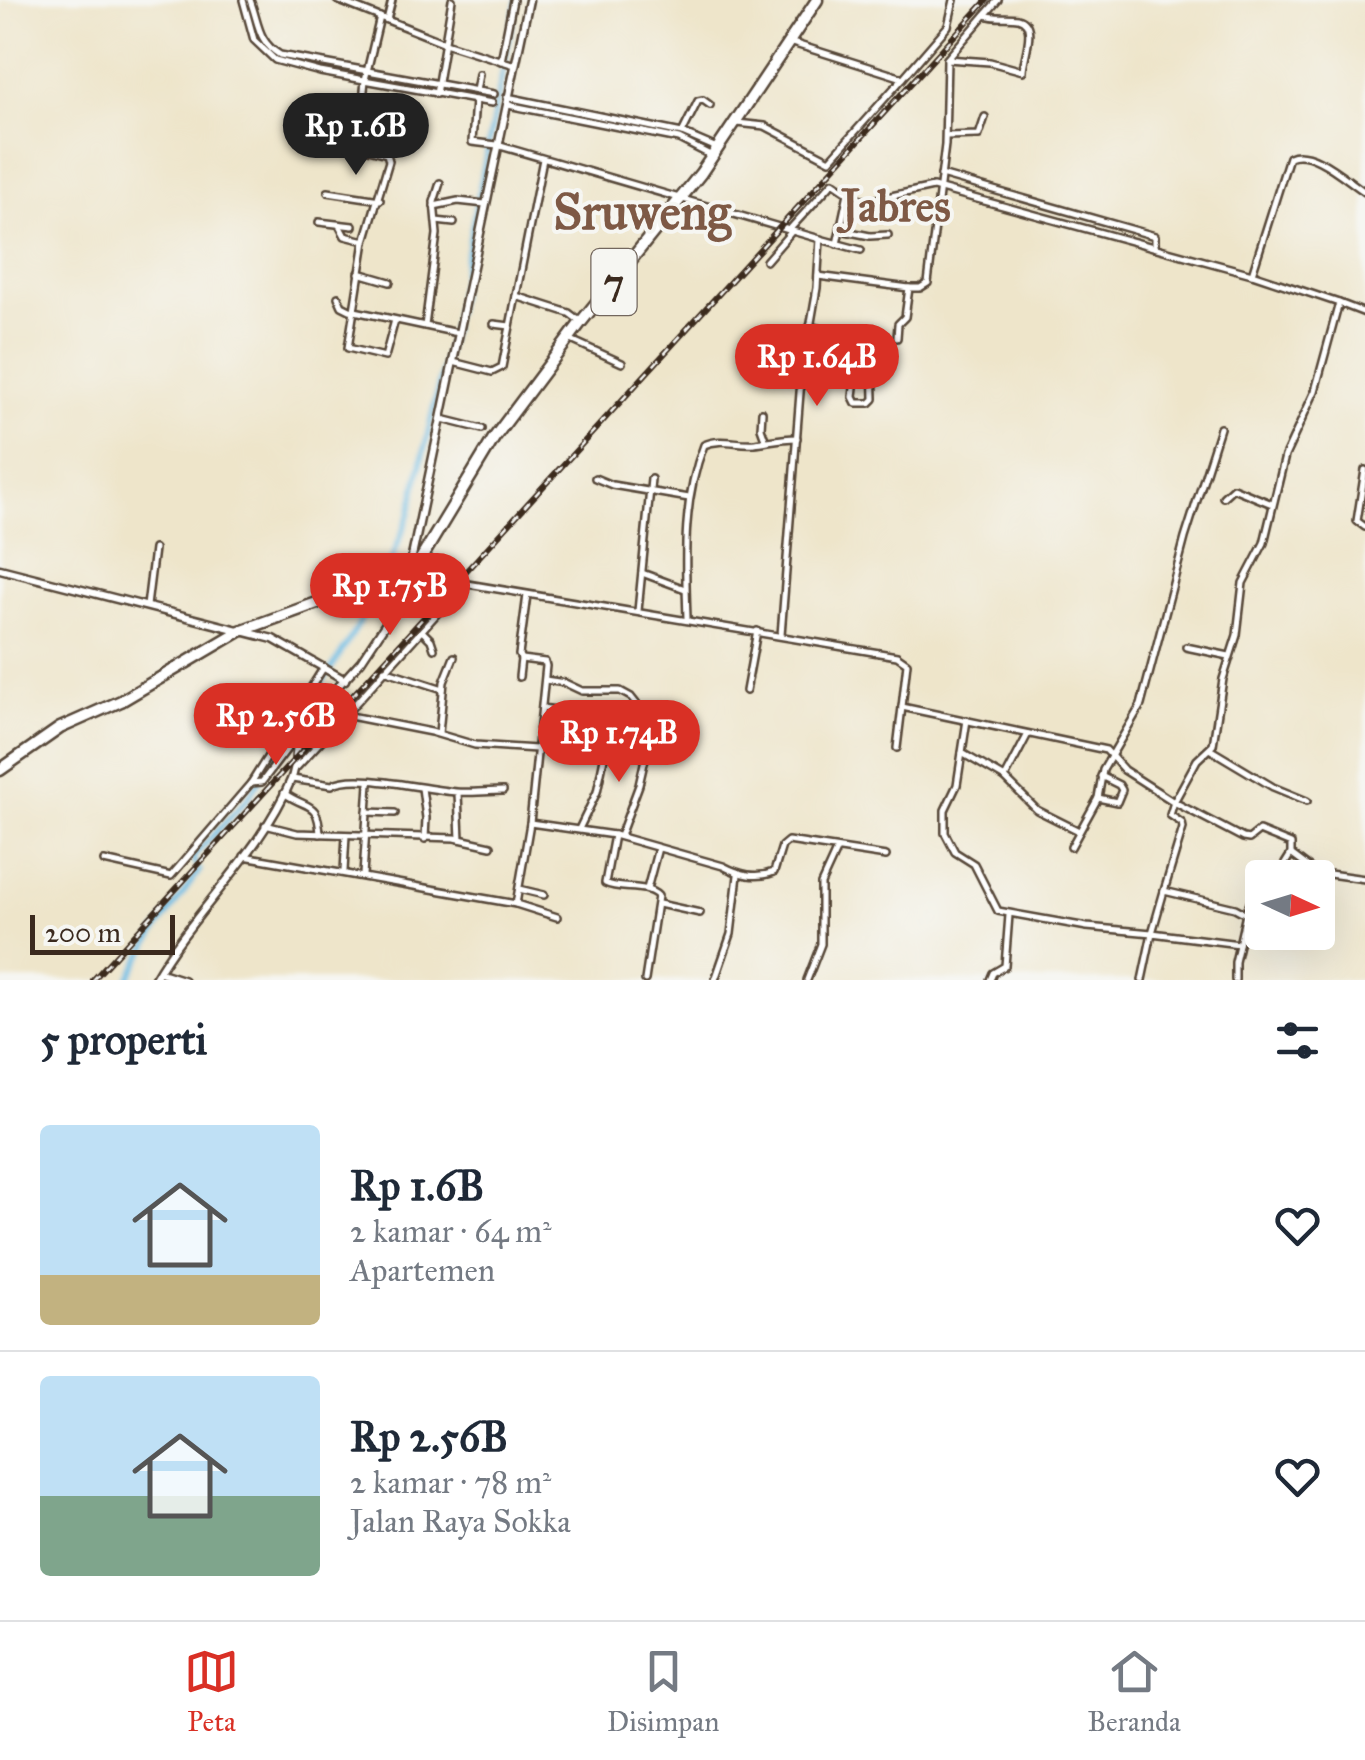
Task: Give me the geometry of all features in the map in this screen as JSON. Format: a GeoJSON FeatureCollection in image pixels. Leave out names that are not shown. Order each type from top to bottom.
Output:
{"type":"FeatureCollection","features":[{"type":"Feature","properties":{"kind":"highway","name":"7"},"geometry":{"type":"LineString","coordinates":[[413,571],[494,438],[580,322],[682,198],[817,0]]}},
{"type":"Feature","properties":{"kind":"highway"},"geometry":{"type":"LineString","coordinates":[[0,770],[60,728],[121,701],[240,630],[413,571]]}},
{"type":"Feature","properties":{"kind":"street"},"geometry":{"type":"LineString","coordinates":[[336,0],[445,44],[507,62]]}},
{"type":"Feature","properties":{"kind":"street"},"geometry":{"type":"LineString","coordinates":[[392,0],[367,71],[360,144],[387,154],[389,159],[365,241],[348,348],[384,357],[395,320]]}},
{"type":"Feature","properties":{"kind":"street"},"geometry":{"type":"LineString","coordinates":[[436,94],[452,0]]}},
{"type":"Feature","properties":{"kind":"street"},"geometry":{"type":"LineString","coordinates":[[104,861],[170,877],[345,680],[381,632],[413,571],[479,203],[506,101],[513,0]]}},
{"type":"Feature","properties":{"kind":"street"},"geometry":{"type":"LineString","coordinates":[[507,62],[529,0]]}},
{"type":"Feature","properties":{"kind":"street"},"geometry":{"type":"LineString","coordinates":[[734,122],[765,126],[830,160],[948,26],[954,0]]}},
{"type":"Feature","properties":{"kind":"street"},"geometry":{"type":"LineString","coordinates":[[818,276],[909,288],[926,286],[946,136],[948,59],[998,0]]}},
{"type":"Feature","properties":{"kind":"street"},"geometry":{"type":"LineString","coordinates":[[246,1],[255,33],[272,54],[365,80],[492,103]]}},
{"type":"Feature","properties":{"kind":"street"},"geometry":{"type":"LineString","coordinates":[[948,59],[988,62],[1022,72],[1030,36],[1026,23],[985,15]]}},
{"type":"Feature","properties":{"kind":"street"},"geometry":{"type":"LineString","coordinates":[[789,42],[903,78]]}},
{"type":"Feature","properties":{"kind":"street"},"geometry":{"type":"LineString","coordinates":[[321,68],[367,71],[494,94]]}},
{"type":"Feature","properties":{"kind":"street"},"geometry":{"type":"LineString","coordinates":[[476,92],[479,74]]}},
{"type":"Feature","properties":{"kind":"street"},"geometry":{"type":"LineString","coordinates":[[475,100],[472,142],[492,144],[860,250]]}},
{"type":"Feature","properties":{"kind":"street"},"geometry":{"type":"LineString","coordinates":[[506,101],[679,139],[715,152]]}},
{"type":"Feature","properties":{"kind":"street"},"geometry":{"type":"LineString","coordinates":[[682,133],[698,101],[710,105]]}},
{"type":"Feature","properties":{"kind":"street"},"geometry":{"type":"LineString","coordinates":[[946,136],[979,135],[985,117]]}},
{"type":"Feature","properties":{"kind":"street"},"geometry":{"type":"LineString","coordinates":[[605,123],[682,133],[715,152]]}},
{"type":"Feature","properties":{"kind":"street"},"geometry":{"type":"LineString","coordinates":[[1252,274],[1289,157],[1308,155],[1365,192]]}},
{"type":"Feature","properties":{"kind":"street"},"geometry":{"type":"LineString","coordinates":[[453,362],[486,371],[498,371],[503,364],[543,159]]}},
{"type":"Feature","properties":{"kind":"street"},"geometry":{"type":"LineString","coordinates":[[941,175],[1155,236],[1154,247]]}},
{"type":"Feature","properties":{"kind":"street"},"geometry":{"type":"LineString","coordinates":[[424,326],[437,240],[434,206],[440,183]]}},
{"type":"Feature","properties":{"kind":"street"},"geometry":{"type":"LineString","coordinates":[[766,261],[830,183],[874,201],[925,186],[1252,274],[1365,313]]}},
{"type":"Feature","properties":{"kind":"street"},"geometry":{"type":"LineString","coordinates":[[328,192],[380,200]]}},
{"type":"Feature","properties":{"kind":"street"},"geometry":{"type":"LineString","coordinates":[[837,244],[848,192]]}},
{"type":"Feature","properties":{"kind":"street"},"geometry":{"type":"LineString","coordinates":[[1014,209],[1016,196]]}},
{"type":"Feature","properties":{"kind":"street"},"geometry":{"type":"LineString","coordinates":[[1030,213],[1033,201]]}},
{"type":"Feature","properties":{"kind":"street"},"geometry":{"type":"LineString","coordinates":[[434,206],[479,203]]}},
{"type":"Feature","properties":{"kind":"street"},"geometry":{"type":"LineString","coordinates":[[319,222],[352,226]]}},
{"type":"Feature","properties":{"kind":"street"},"geometry":{"type":"LineString","coordinates":[[436,222],[454,223]]}},
{"type":"Feature","properties":{"kind":"street"},"geometry":{"type":"LineString","coordinates":[[339,225],[345,236],[365,241]]}},
{"type":"Feature","properties":{"kind":"street"},"geometry":{"type":"LineString","coordinates":[[840,230],[867,236],[888,235]]}},
{"type":"Feature","properties":{"kind":"street"},"geometry":{"type":"LineString","coordinates":[[781,634],[806,346],[820,239]]}},
{"type":"Feature","properties":{"kind":"street"},"geometry":{"type":"LineString","coordinates":[[359,273],[390,282]]}},
{"type":"Feature","properties":{"kind":"street"},"geometry":{"type":"LineString","coordinates":[[897,338],[909,288]]}},
{"type":"Feature","properties":{"kind":"street"},"geometry":{"type":"LineString","coordinates":[[516,296],[570,313],[580,322]]}},
{"type":"Feature","properties":{"kind":"street"},"geometry":{"type":"LineString","coordinates":[[338,297],[342,306],[353,311],[457,333]]}},
{"type":"Feature","properties":{"kind":"street"},"geometry":{"type":"LineString","coordinates":[[1142,980],[1183,828],[1170,815],[1197,760],[1211,750],[1243,583],[1264,543],[1285,456],[1315,391],[1340,303]]}},
{"type":"Feature","properties":{"kind":"street"},"geometry":{"type":"LineString","coordinates":[[494,324],[510,326]]}},
{"type":"Feature","properties":{"kind":"street"},"geometry":{"type":"LineString","coordinates":[[806,346],[861,360],[877,363],[874,399],[870,404],[856,403],[853,396],[861,360],[866,344],[862,339],[810,326]]}},
{"type":"Feature","properties":{"kind":"street"},"geometry":{"type":"LineString","coordinates":[[569,339],[622,363]]}},
{"type":"Feature","properties":{"kind":"street"},"geometry":{"type":"LineString","coordinates":[[762,412],[765,439]]}},
{"type":"Feature","properties":{"kind":"street"},"geometry":{"type":"LineString","coordinates":[[442,419],[482,430]]}},
{"type":"Feature","properties":{"kind":"street"},"geometry":{"type":"LineString","coordinates":[[1071,846],[1098,798],[1101,776],[1111,755],[1141,706],[1185,538],[1220,428]]}},
{"type":"Feature","properties":{"kind":"street"},"geometry":{"type":"LineString","coordinates":[[686,618],[685,533],[704,445],[716,441],[797,438]]}},
{"type":"Feature","properties":{"kind":"street"},"geometry":{"type":"LineString","coordinates":[[1365,470],[1356,521],[1365,527]]}},
{"type":"Feature","properties":{"kind":"street"},"geometry":{"type":"LineString","coordinates":[[596,478],[690,498]]}},
{"type":"Feature","properties":{"kind":"street"},"geometry":{"type":"LineString","coordinates":[[638,611],[651,479]]}},
{"type":"Feature","properties":{"kind":"street"},"geometry":{"type":"LineString","coordinates":[[1222,498],[1233,488],[1272,504]]}},
{"type":"Feature","properties":{"kind":"street"},"geometry":{"type":"LineString","coordinates":[[146,606],[154,549]]}},
{"type":"Feature","properties":{"kind":"street"},"geometry":{"type":"LineString","coordinates":[[0,570],[281,642],[345,680]]}},
{"type":"Feature","properties":{"kind":"street"},"geometry":{"type":"LineString","coordinates":[[413,571],[464,584],[686,618],[904,658],[907,666],[897,748]]}},
{"type":"Feature","properties":{"kind":"street"},"geometry":{"type":"LineString","coordinates":[[642,573],[685,589]]}},
{"type":"Feature","properties":{"kind":"street"},"geometry":{"type":"LineString","coordinates":[[294,770],[464,584]]}},
{"type":"Feature","properties":{"kind":"street"},"geometry":{"type":"LineString","coordinates":[[519,677],[527,595]]}},
{"type":"Feature","properties":{"kind":"street"},"geometry":{"type":"LineString","coordinates":[[746,692],[757,631]]}},
{"type":"Feature","properties":{"kind":"street"},"geometry":{"type":"LineString","coordinates":[[422,632],[432,640],[434,649]]}},
{"type":"Feature","properties":{"kind":"street"},"geometry":{"type":"LineString","coordinates":[[1186,647],[1229,656]]}},
{"type":"Feature","properties":{"kind":"street"},"geometry":{"type":"LineString","coordinates":[[439,734],[443,689],[454,657]]}},
{"type":"Feature","properties":{"kind":"street"},"geometry":{"type":"LineString","coordinates":[[516,904],[530,822],[546,663],[520,659]]}},
{"type":"Feature","properties":{"kind":"street"},"geometry":{"type":"LineString","coordinates":[[255,783],[329,670]]}},
{"type":"Feature","properties":{"kind":"street"},"geometry":{"type":"LineString","coordinates":[[384,670],[443,689]]}},
{"type":"Feature","properties":{"kind":"street"},"geometry":{"type":"LineString","coordinates":[[545,680],[566,683],[578,690],[620,691],[656,714],[639,784],[617,835],[605,883],[658,894],[645,980]]}},
{"type":"Feature","properties":{"kind":"street"},"geometry":{"type":"LineString","coordinates":[[902,706],[1102,749],[1124,770],[1174,802],[1243,838],[1249,839],[1262,831],[1291,844],[1288,860]]}},
{"type":"Feature","properties":{"kind":"street"},"geometry":{"type":"LineString","coordinates":[[542,708],[588,715]]}},
{"type":"Feature","properties":{"kind":"street"},"geometry":{"type":"LineString","coordinates":[[344,714],[475,745],[536,749]]}},
{"type":"Feature","properties":{"kind":"street"},"geometry":{"type":"LineString","coordinates":[[967,720],[957,785],[945,810],[944,833],[955,852],[974,864],[998,911],[1087,928],[1239,944]]}},
{"type":"Feature","properties":{"kind":"street"},"geometry":{"type":"LineString","coordinates":[[540,726],[609,734],[649,744]]}},
{"type":"Feature","properties":{"kind":"street"},"geometry":{"type":"LineString","coordinates":[[579,829],[597,792],[609,734]]}},
{"type":"Feature","properties":{"kind":"street"},"geometry":{"type":"LineString","coordinates":[[1005,778],[1028,734]]}},
{"type":"Feature","properties":{"kind":"street"},"geometry":{"type":"LineString","coordinates":[[154,980],[181,934],[244,856],[284,794],[294,770],[296,737]]}},
{"type":"Feature","properties":{"kind":"street"},"geometry":{"type":"LineString","coordinates":[[1211,750],[1274,787],[1307,801]]}},
{"type":"Feature","properties":{"kind":"street"},"geometry":{"type":"LineString","coordinates":[[962,753],[1005,778],[1037,810],[1079,831]]}},
{"type":"Feature","properties":{"kind":"street"},"geometry":{"type":"LineString","coordinates":[[1098,798],[1117,802],[1122,790],[1120,785],[1101,776]]}},
{"type":"Feature","properties":{"kind":"street"},"geometry":{"type":"LineString","coordinates":[[292,779],[332,786],[343,780],[458,793],[503,791]]}},
{"type":"Feature","properties":{"kind":"street"},"geometry":{"type":"LineString","coordinates":[[364,875],[369,782]]}},
{"type":"Feature","properties":{"kind":"street"},"geometry":{"type":"LineString","coordinates":[[422,788],[425,839]]}},
{"type":"Feature","properties":{"kind":"street"},"geometry":{"type":"LineString","coordinates":[[458,793],[460,839]]}},
{"type":"Feature","properties":{"kind":"street"},"geometry":{"type":"LineString","coordinates":[[284,794],[312,807],[319,816],[320,834]]}},
{"type":"Feature","properties":{"kind":"street"},"geometry":{"type":"LineString","coordinates":[[367,812],[395,813]]}},
{"type":"Feature","properties":{"kind":"street"},"geometry":{"type":"LineString","coordinates":[[530,822],[617,835],[723,866],[738,875],[774,872],[782,846],[788,841],[886,856]]}},
{"type":"Feature","properties":{"kind":"street"},"geometry":{"type":"LineString","coordinates":[[265,825],[320,834],[460,839],[491,846]]}},
{"type":"Feature","properties":{"kind":"street"},"geometry":{"type":"LineString","coordinates":[[344,872],[346,835]]}},
{"type":"Feature","properties":{"kind":"street"},"geometry":{"type":"LineString","coordinates":[[648,889],[658,847]]}},
{"type":"Feature","properties":{"kind":"street"},"geometry":{"type":"LineString","coordinates":[[807,980],[821,944],[821,884],[838,848]]}},
{"type":"Feature","properties":{"kind":"street"},"geometry":{"type":"LineString","coordinates":[[1292,854],[1314,872],[1365,879]]}},
{"type":"Feature","properties":{"kind":"street"},"geometry":{"type":"LineString","coordinates":[[244,856],[516,904],[557,917]]}},
{"type":"Feature","properties":{"kind":"street"},"geometry":{"type":"LineString","coordinates":[[715,980],[731,934],[738,875]]}},
{"type":"Feature","properties":{"kind":"street"},"geometry":{"type":"LineString","coordinates":[[519,889],[544,895]]}},
{"type":"Feature","properties":{"kind":"street"},"geometry":{"type":"LineString","coordinates":[[1164,891],[1245,914]]}},
{"type":"Feature","properties":{"kind":"street"},"geometry":{"type":"LineString","coordinates":[[659,904],[700,913]]}},
{"type":"Feature","properties":{"kind":"street"},"geometry":{"type":"LineString","coordinates":[[990,980],[993,973],[1005,966],[1009,915]]}},
{"type":"Feature","properties":{"kind":"street"},"geometry":{"type":"LineString","coordinates":[[1235,980],[1245,918]]}},
{"type":"Feature","properties":{"kind":"street"},"geometry":{"type":"LineString","coordinates":[[159,972],[184,980]]}},
{"type":"Feature","properties":{"kind":"waterway"},"geometry":{"type":"LineString","coordinates":[[195,864],[193,857],[248,798],[340,655],[380,589],[410,513],[517,0]]}},
{"type":"Feature","properties":{"kind":"waterway"},"geometry":{"type":"LineString","coordinates":[[128,980],[157,930],[200,870]]}},
{"type":"Feature","properties":{"kind":"railway"},"geometry":{"type":"LineString","coordinates":[[93,980],[987,0]]}},
{"type":"Feature","properties":{"kind":"district","name":"Jabres"},"geometry":{"type":"Point","coordinates":[896,205]}},
{"type":"Feature","properties":{"kind":"district","name":"Sruweng"},"geometry":{"type":"Point","coordinates":[642,211]}}]}
